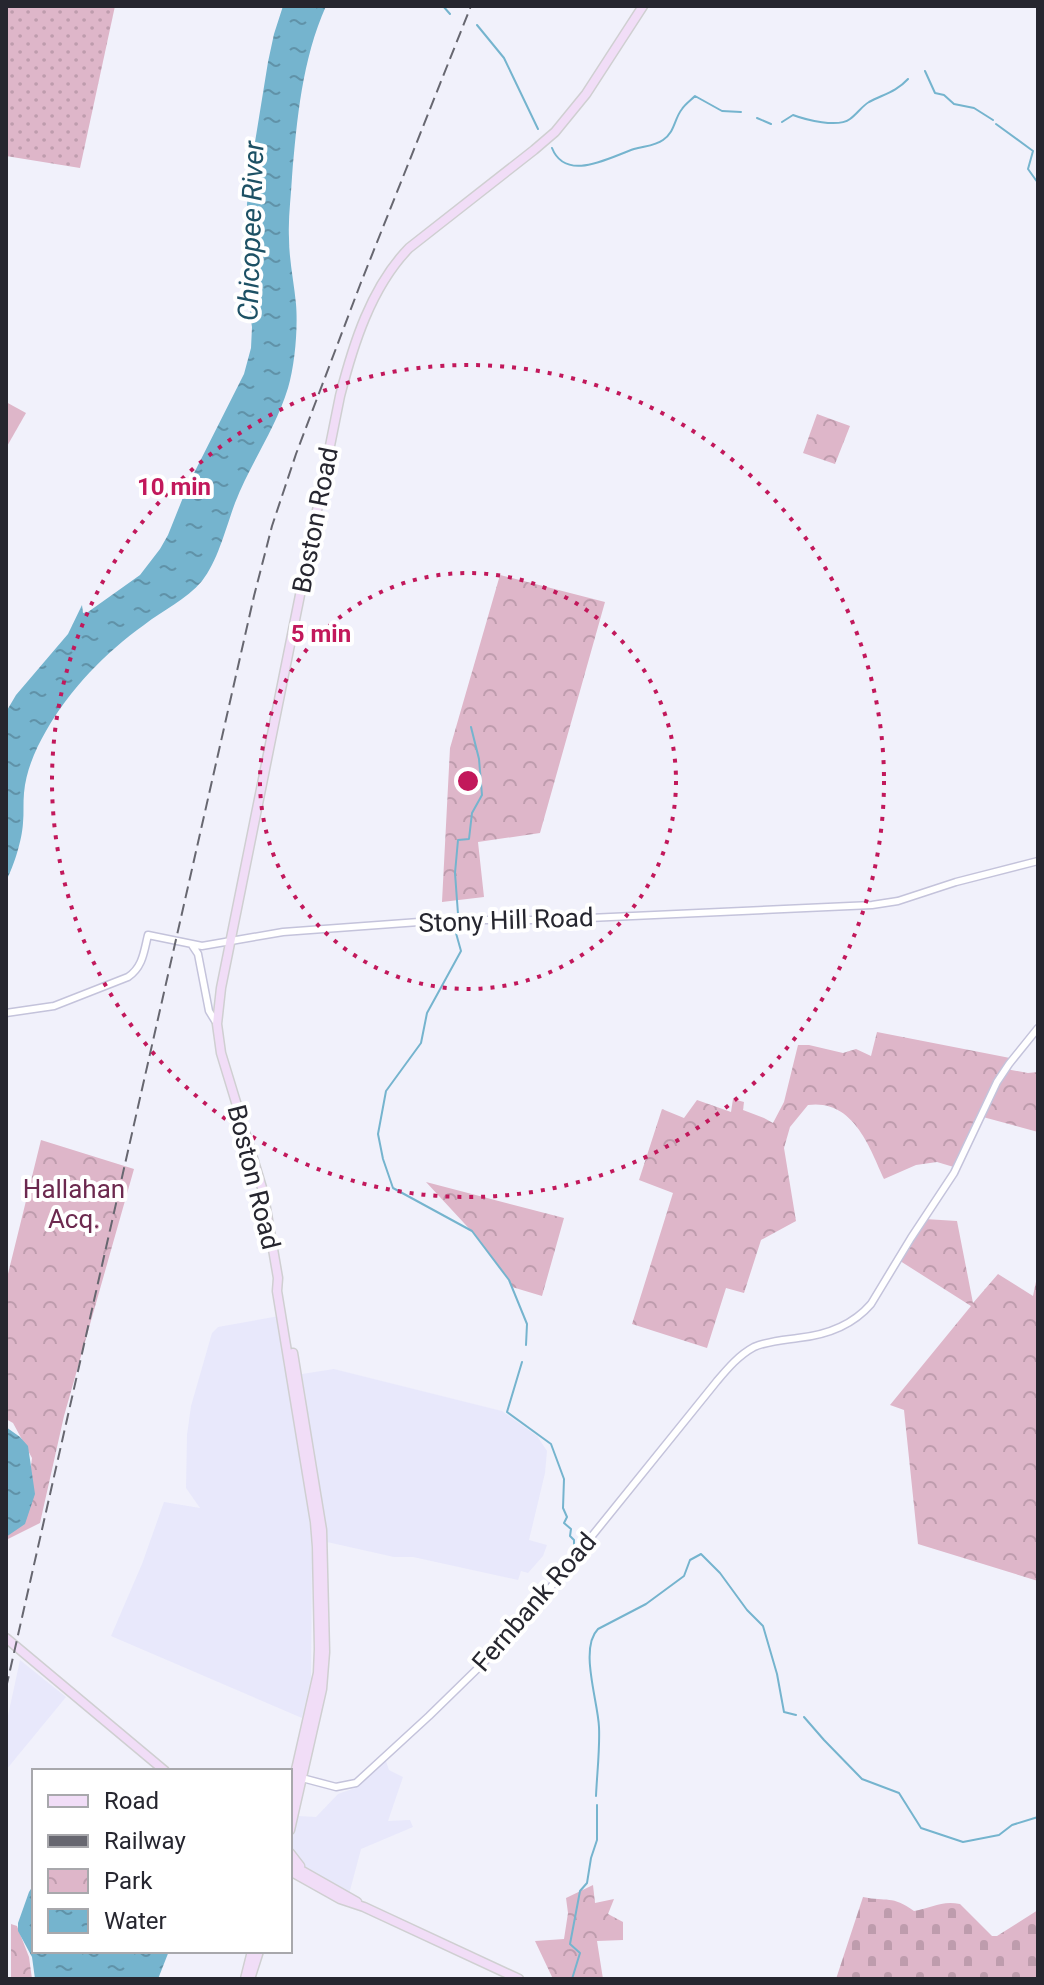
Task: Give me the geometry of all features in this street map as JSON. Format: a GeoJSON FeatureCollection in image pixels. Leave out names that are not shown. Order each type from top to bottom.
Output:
{"type":"FeatureCollection","features":[{"type":"Feature","properties":{"kind":"main road","name":"Boston Road"},"geometry":{"type":"LineString","coordinates":[[292,1787],[318,1673],[317,1547],[263,1191],[221,1053],[217,1024],[231,941],[340,396],[367,316],[386,276],[409,248],[534,150],[569,116],[643,6]]}},
{"type":"Feature","properties":{"kind":"main road","name":"Stony Hill Road"},"geometry":{"type":"LineString","coordinates":[[6,1013],[54,1006],[128,977],[141,964],[148,935],[192,945],[211,945],[296,931],[454,920],[545,920],[872,905],[901,900],[1038,861]]}},
{"type":"Feature","properties":{"kind":"main road"},"geometry":{"type":"LineString","coordinates":[[192,945],[198,954],[209,1011],[217,1024]]}},
{"type":"Feature","properties":{"kind":"main road","name":"Fernbank Road"},"geometry":{"type":"LineString","coordinates":[[302,1778],[336,1787],[356,1783],[429,1716],[512,1635],[731,1364],[757,1346],[833,1331],[864,1312],[954,1173],[997,1082],[1038,1028]]}},
{"type":"Feature","properties":{"kind":"main road","name":"Boston Road"},"geometry":{"type":"LineString","coordinates":[[278,1278],[303,1406],[323,1537],[324,1670],[292,1821]]}},
{"type":"Feature","properties":{"kind":"main road"},"geometry":{"type":"LineString","coordinates":[[6,1638],[163,1769]]}},
{"type":"Feature","properties":{"kind":"main road"},"geometry":{"type":"LineString","coordinates":[[292,1856],[307,1877]]}},
{"type":"Feature","properties":{"kind":"main road"},"geometry":{"type":"LineString","coordinates":[[292,1866],[346,1902],[364,1907],[519,1979]]}},
{"type":"Feature","properties":{"kind":"main road"},"geometry":{"type":"LineString","coordinates":[[292,1874],[307,1877]]}},
{"type":"Feature","properties":{"kind":"main road"},"geometry":{"type":"LineString","coordinates":[[248,1979],[252,1953]]}},
{"type":"Feature","properties":{"kind":"main road"},"geometry":{"type":"LineString","coordinates":[[248,1979],[258,1953]]}},
{"type":"Feature","properties":{"kind":"shaded area"},"geometry":{"type":"Polygon","coordinates":[[[279,1316],[309,1509],[312,1559],[311,1678],[302,1718],[111,1636],[164,1502],[200,1508],[186,1488],[187,1435],[191,1406],[212,1333],[218,1327],[279,1316]]]}},
{"type":"Feature","properties":{"kind":"shaded area"},"geometry":{"type":"Polygon","coordinates":[[[334,1369],[502,1411],[537,1436],[547,1451],[545,1473],[529,1540],[547,1545],[543,1556],[528,1573],[521,1571],[518,1580],[327,1542],[302,1374],[334,1369]]]}},
{"type":"Feature","properties":{"kind":"shaded area"},"geometry":{"type":"Polygon","coordinates":[[[20,1660],[66,1697],[6,1770],[6,1725],[20,1660]]]}},
{"type":"Feature","properties":{"kind":"shaded area"},"geometry":{"type":"Polygon","coordinates":[[[386,1761],[389,1770],[403,1777],[388,1821],[410,1820],[413,1827],[361,1849],[349,1894],[309,1873],[298,1861],[292,1843],[296,1820],[298,1816],[316,1817],[338,1794],[355,1788],[386,1761]]]}},
{"type":"Feature","properties":{"kind":"green space"},"geometry":{"type":"Polygon","coordinates":[[[6,6],[115,6],[80,168],[6,156],[6,6]]]}},
{"type":"Feature","properties":{"kind":"green space"},"geometry":{"type":"Polygon","coordinates":[[[6,402],[26,413],[6,448],[6,402]]]}},
{"type":"Feature","properties":{"kind":"green space"},"geometry":{"type":"Polygon","coordinates":[[[817,414],[850,426],[835,464],[803,453],[817,414]]]}},
{"type":"Feature","properties":{"kind":"green space"},"geometry":{"type":"Polygon","coordinates":[[[500,575],[605,602],[540,833],[478,842],[484,897],[442,902],[450,748],[500,575]]]}},
{"type":"Feature","properties":{"kind":"green space"},"geometry":{"type":"Polygon","coordinates":[[[877,1032],[1010,1058],[1006,1069],[1038,1072],[1038,1132],[983,1117],[957,1168],[937,1162],[916,1165],[884,1179],[865,1140],[848,1117],[824,1105],[808,1105],[790,1127],[784,1148],[796,1221],[761,1240],[744,1293],[726,1288],[707,1348],[632,1324],[673,1193],[639,1180],[662,1109],[684,1118],[697,1100],[731,1112],[733,1099],[744,1102],[743,1110],[773,1123],[784,1102],[798,1045],[843,1053],[856,1049],[871,1056],[877,1032]]]}},
{"type":"Feature","properties":{"kind":"green space","name":"Hallahan Acq."},"geometry":{"type":"Polygon","coordinates":[[[41,1140],[134,1169],[64,1416],[40,1523],[6,1540],[6,1513],[29,1484],[32,1458],[13,1423],[6,1419],[6,1282],[41,1140]]]}},
{"type":"Feature","properties":{"kind":"green space"},"geometry":{"type":"Polygon","coordinates":[[[426,1182],[564,1218],[542,1296],[512,1287],[476,1236],[426,1182]]]}},
{"type":"Feature","properties":{"kind":"green space"},"geometry":{"type":"Polygon","coordinates":[[[925,1219],[957,1221],[973,1303],[998,1274],[1033,1296],[1038,1272],[1038,1581],[918,1544],[904,1410],[890,1405],[971,1306],[897,1259],[925,1219]]]}},
{"type":"Feature","properties":{"kind":"green space"},"geometry":{"type":"Polygon","coordinates":[[[593,1885],[595,1903],[614,1899],[608,1914],[623,1922],[623,1940],[597,1941],[603,1979],[553,1979],[535,1941],[564,1939],[568,1913],[566,1898],[593,1885]]]}},
{"type":"Feature","properties":{"kind":"green space"},"geometry":{"type":"Polygon","coordinates":[[[863,1897],[895,1901],[914,1911],[942,1904],[960,1904],[992,1936],[997,1936],[1038,1910],[1038,1979],[836,1979],[863,1897]]]}},
{"type":"Feature","properties":{"kind":"green space"},"geometry":{"type":"Polygon","coordinates":[[[11,1924],[17,1926],[29,1957],[32,1979],[11,1979],[11,1924]]]}},
{"type":"Feature","properties":{"kind":"water","name":"Chicopee River"},"geometry":{"type":"Polygon","coordinates":[[[283,6],[326,6],[311,47],[296,133],[289,230],[297,324],[288,388],[241,489],[208,573],[189,594],[102,660],[77,686],[46,731],[27,777],[21,837],[6,881],[6,712],[16,695],[68,634],[82,605],[83,613],[88,612],[140,575],[160,549],[188,485],[244,374],[251,348],[252,327],[247,204],[250,173],[268,62],[283,6]]]}},
{"type":"Feature","properties":{"kind":"water"},"geometry":{"type":"Polygon","coordinates":[[[6,1427],[28,1446],[35,1494],[25,1524],[6,1537],[6,1427]]]}},
{"type":"Feature","properties":{"kind":"water"},"geometry":{"type":"Polygon","coordinates":[[[32,1887],[32,1953],[168,1953],[158,1979],[35,1979],[32,1957],[18,1931],[32,1887]]]}},
{"type":"Feature","properties":{"kind":"waterway"},"geometry":{"type":"LineString","coordinates":[[443,6],[450,14]]}},
{"type":"Feature","properties":{"kind":"waterway"},"geometry":{"type":"LineString","coordinates":[[477,25],[504,58],[538,129]]}},
{"type":"Feature","properties":{"kind":"waterway"},"geometry":{"type":"LineString","coordinates":[[925,71],[935,93],[944,95],[954,104],[974,108],[993,120]]}},
{"type":"Feature","properties":{"kind":"waterway"},"geometry":{"type":"LineString","coordinates":[[782,122],[793,115],[822,122],[845,122],[866,104],[908,79]]}},
{"type":"Feature","properties":{"kind":"waterway"},"geometry":{"type":"LineString","coordinates":[[552,148],[567,164],[578,166],[656,144],[670,133],[679,113],[695,96],[722,111],[741,112]]}},
{"type":"Feature","properties":{"kind":"waterway"},"geometry":{"type":"LineString","coordinates":[[757,118],[771,124]]}},
{"type":"Feature","properties":{"kind":"waterway"},"geometry":{"type":"LineString","coordinates":[[996,124],[1033,151],[1028,169],[1038,183]]}},
{"type":"Feature","properties":{"kind":"waterway"},"geometry":{"type":"LineString","coordinates":[[458,914],[455,873],[458,840],[469,839],[472,813],[482,795],[479,759],[471,727]]}},
{"type":"Feature","properties":{"kind":"waterway"},"geometry":{"type":"LineString","coordinates":[[454,926],[461,951],[427,1013],[421,1043],[386,1091],[378,1134],[393,1188],[472,1231],[509,1280],[527,1324],[526,1345]]}},
{"type":"Feature","properties":{"kind":"waterway"},"geometry":{"type":"LineString","coordinates":[[522,1362],[507,1412],[551,1444],[564,1479],[563,1508],[567,1517],[564,1523],[571,1529],[574,1546]]}},
{"type":"Feature","properties":{"kind":"waterway"},"geometry":{"type":"LineString","coordinates":[[596,1796],[599,1735],[590,1662],[593,1638],[598,1629],[646,1604],[684,1576],[690,1560],[701,1554],[763,1626],[784,1712],[796,1715]]}},
{"type":"Feature","properties":{"kind":"waterway"},"geometry":{"type":"LineString","coordinates":[[804,1717],[862,1779],[899,1793],[921,1828],[963,1842],[999,1835],[1012,1825],[1038,1817]]}},
{"type":"Feature","properties":{"kind":"waterway"},"geometry":{"type":"LineString","coordinates":[[572,1979],[580,1953],[570,1944],[580,1891],[587,1883],[597,1840],[597,1805]]}},
{"type":"Feature","properties":{"kind":"railway"},"geometry":{"type":"LineString","coordinates":[[6,1688],[272,526],[360,285],[471,6]]}}]}
